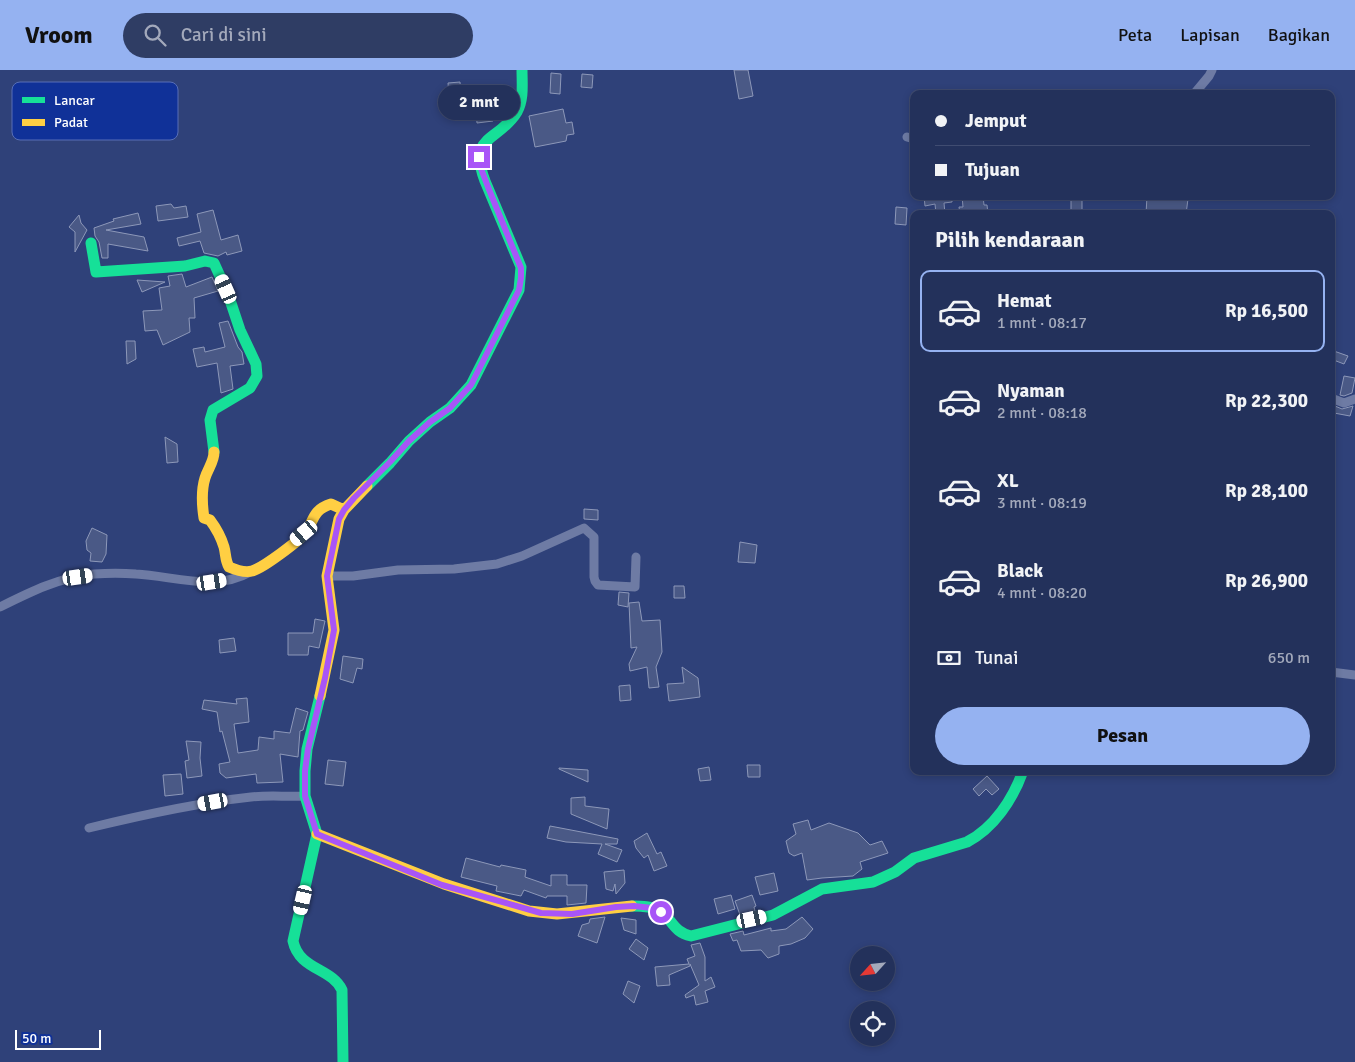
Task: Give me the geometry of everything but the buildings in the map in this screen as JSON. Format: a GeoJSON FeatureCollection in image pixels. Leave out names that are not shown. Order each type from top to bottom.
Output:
{"type":"FeatureCollection","features":[{"type":"Feature","properties":{"kind":"street"},"geometry":{"type":"LineString","coordinates":[[343,1062],[342,990],[339,983],[297,956],[293,948],[317,834],[305,796],[305,771],[334,630],[327,576],[336,530],[344,510],[414,436],[450,408],[471,385],[519,290],[521,268],[480,166],[479,157],[487,138],[518,111],[522,91],[522,70]]}},
{"type":"Feature","properties":{"kind":"street"},"geometry":{"type":"LineString","coordinates":[[1197,90],[1212,70]]}},
{"type":"Feature","properties":{"kind":"street"},"geometry":{"type":"LineString","coordinates":[[91,242],[96,272],[184,266],[205,261],[214,264],[229,296],[242,336],[255,358],[257,376],[255,384],[248,390],[212,411],[210,418],[214,459],[206,476],[202,492],[202,507],[204,518],[214,524],[222,544],[226,565],[238,570],[252,571]]}},
{"type":"Feature","properties":{"kind":"street"},"geometry":{"type":"LineString","coordinates":[[1335,400],[1344,403],[1355,399]]}},
{"type":"Feature","properties":{"kind":"street"},"geometry":{"type":"LineString","coordinates":[[0,607],[56,581],[93,574],[136,574],[197,582],[212,582],[236,578],[263,566],[304,533],[312,517],[322,507],[331,504],[344,510]]}},
{"type":"Feature","properties":{"kind":"street"},"geometry":{"type":"LineString","coordinates":[[327,576],[353,576],[398,570],[454,569],[497,564],[522,556],[584,528],[594,537],[594,577],[596,584],[635,588],[636,557]]}},
{"type":"Feature","properties":{"kind":"street"},"geometry":{"type":"LineString","coordinates":[[1335,672],[1355,675]]}},
{"type":"Feature","properties":{"kind":"street"},"geometry":{"type":"LineString","coordinates":[[317,834],[442,885],[519,908],[557,915],[616,907],[652,908],[665,915],[680,934],[690,936],[773,915],[822,889],[873,882],[895,872],[914,858],[967,842],[975,838],[995,820],[1016,790],[1022,775]]}},
{"type":"Feature","properties":{"kind":"street"},"geometry":{"type":"LineString","coordinates":[[88,828],[147,814],[213,802],[253,797],[305,796]]}},
{"type":"Feature","properties":{"kind":"traffic: fast"},"geometry":{"type":"LineString","coordinates":[[367,486],[409,441],[430,422],[450,408],[471,385],[519,290],[521,267],[485,181],[480,166],[480,155],[482,146],[510,122],[517,112],[522,97],[522,70]]}},
{"type":"Feature","properties":{"kind":"traffic: fast"},"geometry":{"type":"LineString","coordinates":[[91,243],[96,272],[185,266],[205,261],[214,263],[228,294],[240,330],[256,364],[257,376],[250,388],[213,410],[210,420],[214,452]]}},
{"type":"Feature","properties":{"kind":"traffic: fast"},"geometry":{"type":"LineString","coordinates":[[320,696],[307,749],[305,771],[305,796],[317,834],[293,941],[296,951],[302,958],[331,977],[342,990],[343,1062]]}},
{"type":"Feature","properties":{"kind":"traffic: fast"},"geometry":{"type":"LineString","coordinates":[[632,906],[657,909],[680,932],[691,936],[773,915],[822,889],[873,882],[895,872],[914,858],[967,842],[977,836],[1001,812],[1014,792],[1022,775]]}},
{"type":"Feature","properties":{"kind":"traffic: slow"},"geometry":{"type":"LineString","coordinates":[[214,452],[204,483],[203,513],[204,518],[210,520],[220,536],[229,567],[246,572],[257,569],[280,554],[302,536],[315,515],[325,506],[331,504],[344,510]]}},
{"type":"Feature","properties":{"kind":"traffic: slow"},"geometry":{"type":"LineString","coordinates":[[320,696],[334,630],[327,576],[339,519],[344,510],[367,486]]}},
{"type":"Feature","properties":{"kind":"traffic: slow"},"geometry":{"type":"LineString","coordinates":[[317,834],[444,884],[529,911],[557,914],[632,906]]}},
{"type":"Feature","properties":{"kind":"route"},"geometry":{"type":"LineString","coordinates":[[479,157],[480,166],[521,268],[519,290],[471,385],[450,408],[430,422],[409,441],[354,498],[339,519],[327,576],[334,630],[308,749],[305,771],[305,796],[317,834],[442,885],[519,908],[557,915],[634,906],[652,908],[661,912]]}}]}
